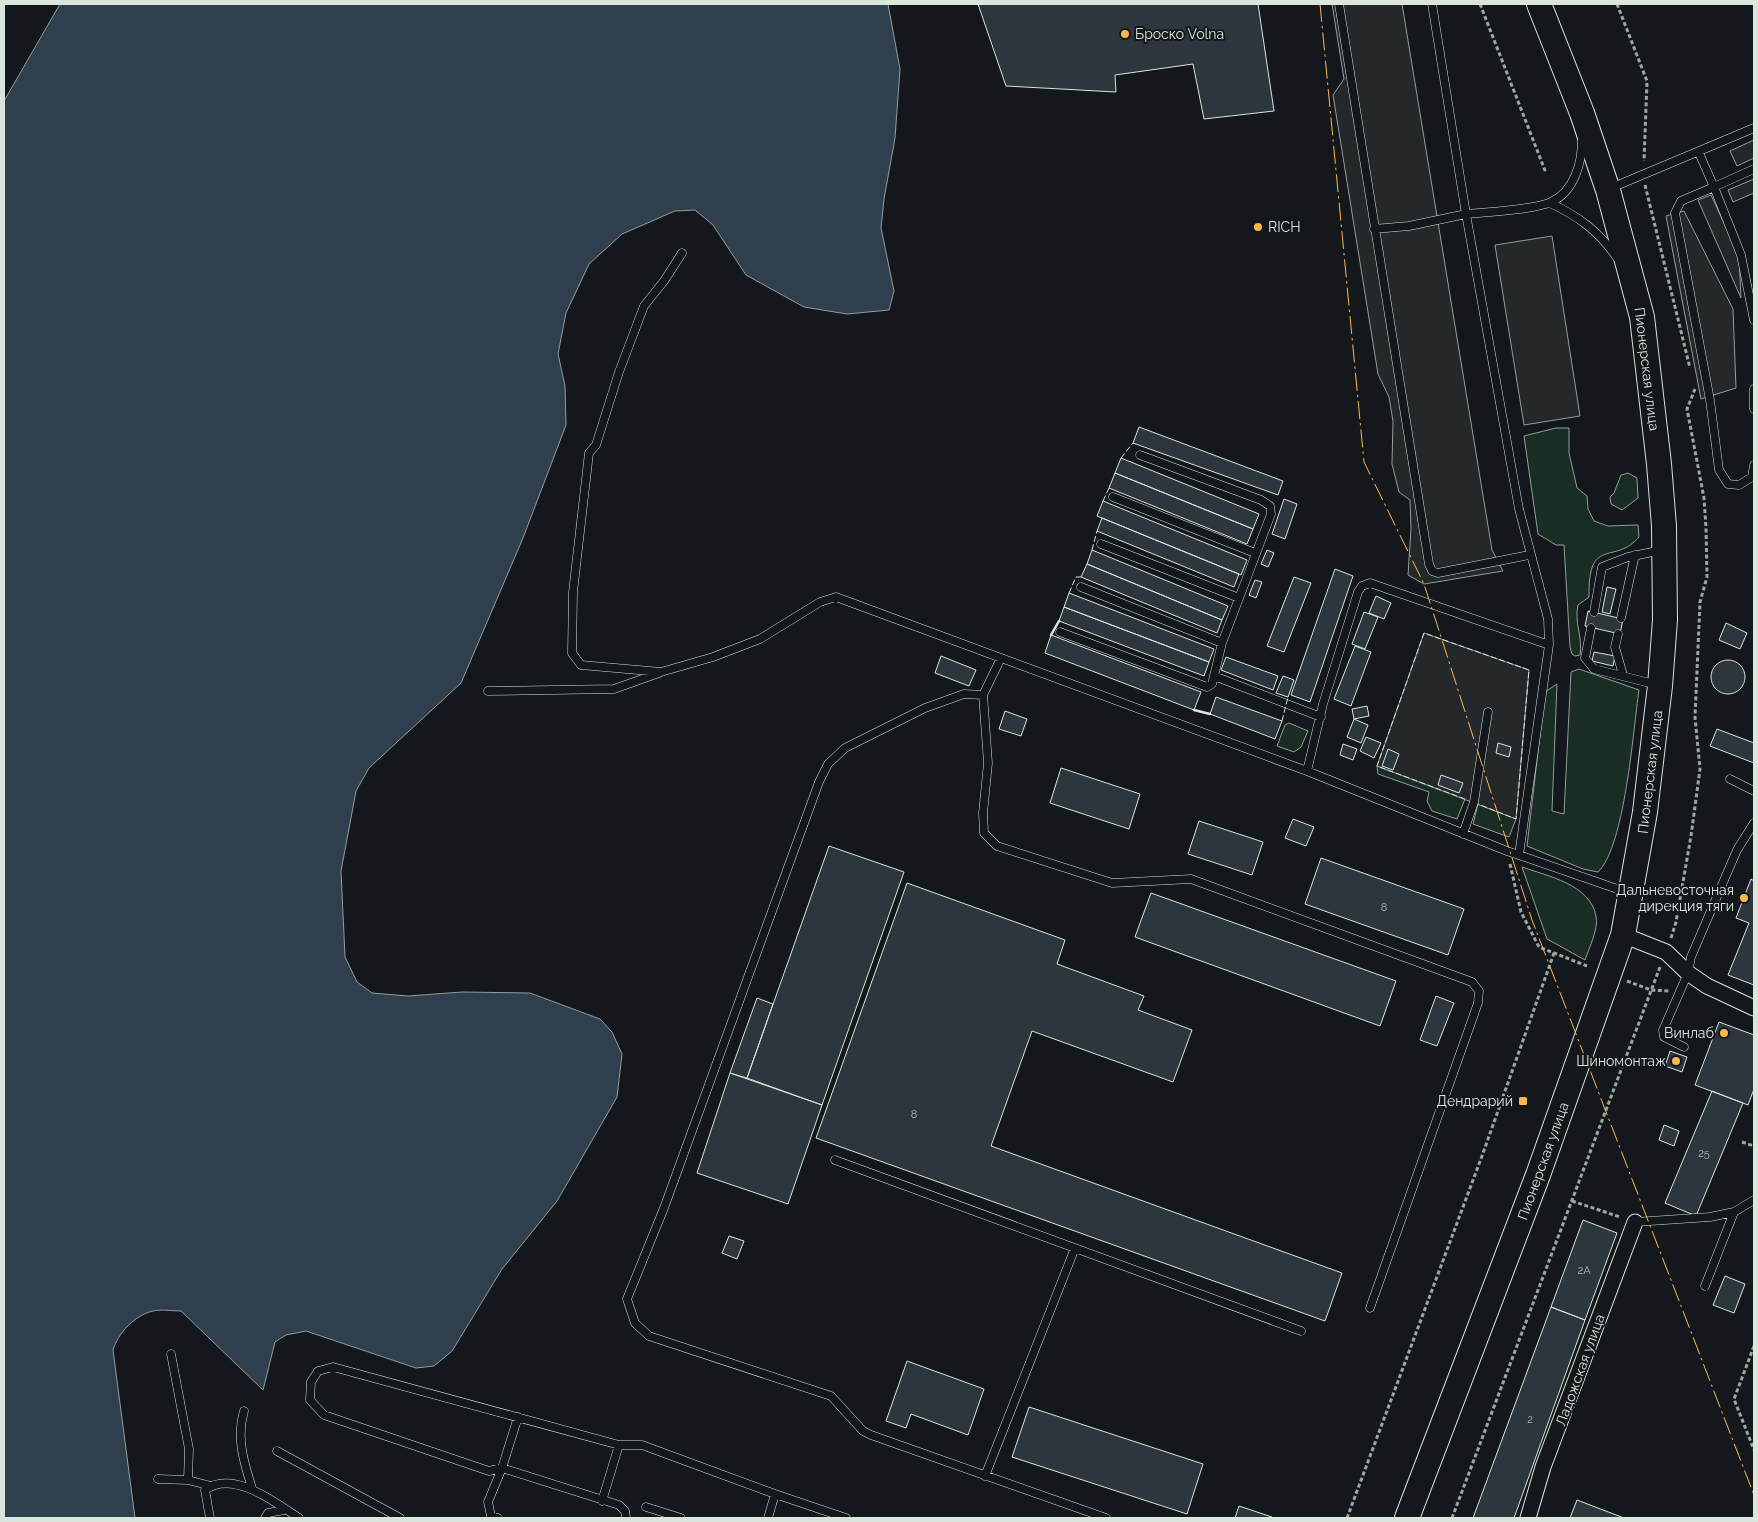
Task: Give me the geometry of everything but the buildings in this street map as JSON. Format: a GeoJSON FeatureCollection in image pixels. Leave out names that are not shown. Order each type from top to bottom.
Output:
{"type":"FeatureCollection","features":[{"type":"Feature","properties":{"kind":"main road","name":"Пионерская улица"},"geometry":{"type":"LineString","coordinates":[[1407,1518],[1538,1175],[1623,935],[1632,894],[1647,803],[1660,686],[1665,620],[1660,464],[1642,317],[1636,285],[1608,190],[1582,113],[1539,4]]}},
{"type":"Feature","properties":{"kind":"street"},"geometry":{"type":"LineString","coordinates":[[1623,935],[1666,952],[1688,973],[1707,986],[1754,1008]]}},
{"type":"Feature","properties":{"kind":"street","name":"Ладожская улица"},"geometry":{"type":"LineString","coordinates":[[1528,1518],[1543,1467],[1635,1222]]}},
{"type":"Feature","properties":{"kind":"lane"},"geometry":{"type":"LineString","coordinates":[[1340,4],[1374,228],[1429,564],[1432,571],[1438,573],[1530,556]]}},
{"type":"Feature","properties":{"kind":"lane"},"geometry":{"type":"LineString","coordinates":[[1432,4],[1494,374],[1530,556],[1548,619],[1549,645],[1519,855]]}},
{"type":"Feature","properties":{"kind":"lane"},"geometry":{"type":"LineString","coordinates":[[1374,228],[1409,226],[1466,214],[1550,203],[1575,178],[1582,152],[1582,113]]}},
{"type":"Feature","properties":{"kind":"lane"},"geometry":{"type":"LineString","coordinates":[[1608,190],[1699,153],[1754,128]]}},
{"type":"Feature","properties":{"kind":"lane"},"geometry":{"type":"LineString","coordinates":[[1699,153],[1741,255],[1754,320]]}},
{"type":"Feature","properties":{"kind":"lane"},"geometry":{"type":"LineString","coordinates":[[1754,169],[1681,201],[1675,213],[1710,400],[1719,470],[1728,484],[1739,485],[1752,476],[1754,466]]}},
{"type":"Feature","properties":{"kind":"lane"},"geometry":{"type":"LineString","coordinates":[[1550,203],[1574,214],[1591,227],[1611,248],[1636,285]]}},
{"type":"Feature","properties":{"kind":"lane"},"geometry":{"type":"LineString","coordinates":[[661,672],[581,665],[572,653],[573,592],[589,453],[596,445],[619,372],[644,306],[664,281],[682,252]]}},
{"type":"Feature","properties":{"kind":"lane"},"geometry":{"type":"LineString","coordinates":[[1754,390],[1754,409]]}},
{"type":"Feature","properties":{"kind":"lane"},"geometry":{"type":"LineString","coordinates":[[1060,632],[1207,687],[1210,686],[1222,642],[1271,514],[1270,506],[1261,500],[1140,455]]}},
{"type":"Feature","properties":{"kind":"lane"},"geometry":{"type":"LineString","coordinates":[[1113,497],[1255,553]]}},
{"type":"Feature","properties":{"kind":"lane"},"geometry":{"type":"LineString","coordinates":[[1101,544],[1239,598]]}},
{"type":"Feature","properties":{"kind":"lane"},"geometry":{"type":"LineString","coordinates":[[1594,612],[1602,566],[1635,555],[1664,550]]}},
{"type":"Feature","properties":{"kind":"lane"},"geometry":{"type":"LineString","coordinates":[[1622,618],[1635,555]]}},
{"type":"Feature","properties":{"kind":"lane"},"geometry":{"type":"LineString","coordinates":[[1307,771],[1320,717],[1358,592],[1362,586],[1370,583],[1549,645]]}},
{"type":"Feature","properties":{"kind":"lane"},"geometry":{"type":"LineString","coordinates":[[1081,587],[1222,642]]}},
{"type":"Feature","properties":{"kind":"lane"},"geometry":{"type":"LineString","coordinates":[[488,691],[614,689],[661,672],[713,657],[760,639],[820,602],[836,597],[1307,771],[1507,851],[1632,894]]}},
{"type":"Feature","properties":{"kind":"lane"},"geometry":{"type":"LineString","coordinates":[[1591,628],[1585,658],[1594,669],[1660,686]]}},
{"type":"Feature","properties":{"kind":"lane"},"geometry":{"type":"LineString","coordinates":[[1618,634],[1615,647],[1623,675]]}},
{"type":"Feature","properties":{"kind":"lane"},"geometry":{"type":"LineString","coordinates":[[1001,658],[983,695],[988,763],[983,813],[984,833],[997,846],[1112,883],[1192,880],[1472,982],[1479,991],[1478,1003],[1370,1308]]}},
{"type":"Feature","properties":{"kind":"lane"},"geometry":{"type":"LineString","coordinates":[[1214,676],[1320,717]]}},
{"type":"Feature","properties":{"kind":"lane"},"geometry":{"type":"LineString","coordinates":[[983,695],[964,694],[925,708],[845,748],[828,764],[819,782],[664,1208],[628,1299],[635,1323],[649,1336],[831,1396],[863,1431],[871,1435],[1106,1518]]}},
{"type":"Feature","properties":{"kind":"lane"},"geometry":{"type":"LineString","coordinates":[[1464,834],[1474,802],[1488,712]]}},
{"type":"Feature","properties":{"kind":"lane"},"geometry":{"type":"LineString","coordinates":[[1730,779],[1754,791]]}},
{"type":"Feature","properties":{"kind":"lane"},"geometry":{"type":"LineString","coordinates":[[1684,1047],[1664,1037],[1662,1033],[1688,973],[1691,957],[1738,850],[1754,823]]}},
{"type":"Feature","properties":{"kind":"lane"},"geometry":{"type":"LineString","coordinates":[[834,1160],[1301,1331]]}},
{"type":"Feature","properties":{"kind":"lane"},"geometry":{"type":"LineString","coordinates":[[1635,1222],[1710,1217],[1734,1212],[1754,1200]]}},
{"type":"Feature","properties":{"kind":"lane"},"geometry":{"type":"LineString","coordinates":[[1705,1286],[1734,1212]]}},
{"type":"Feature","properties":{"kind":"lane"},"geometry":{"type":"LineString","coordinates":[[985,1476],[1075,1248]]}},
{"type":"Feature","properties":{"kind":"lane"},"geometry":{"type":"LineString","coordinates":[[171,1354],[189,1449],[188,1480]]}},
{"type":"Feature","properties":{"kind":"lane"},"geometry":{"type":"LineString","coordinates":[[626,1518],[624,1511],[619,1505],[502,1468],[489,1471],[324,1415],[310,1400],[311,1382],[318,1371],[333,1366],[619,1445],[642,1445],[846,1518]]}},
{"type":"Feature","properties":{"kind":"lane"},"geometry":{"type":"LineString","coordinates":[[244,1411],[240,1425],[243,1459],[252,1488]]}},
{"type":"Feature","properties":{"kind":"lane"},"geometry":{"type":"LineString","coordinates":[[498,1518],[491,1516],[488,1502],[502,1468],[518,1417]]}},
{"type":"Feature","properties":{"kind":"lane"},"geometry":{"type":"LineString","coordinates":[[602,1501],[619,1445]]}},
{"type":"Feature","properties":{"kind":"lane"},"geometry":{"type":"LineString","coordinates":[[277,1451],[400,1518]]}},
{"type":"Feature","properties":{"kind":"lane"},"geometry":{"type":"LineString","coordinates":[[158,1480],[188,1480],[211,1486],[237,1484],[252,1488],[299,1518]]}},
{"type":"Feature","properties":{"kind":"lane"},"geometry":{"type":"LineString","coordinates":[[210,1518],[205,1490],[211,1486]]}},
{"type":"Feature","properties":{"kind":"lane"},"geometry":{"type":"LineString","coordinates":[[768,1518],[775,1494]]}},
{"type":"Feature","properties":{"kind":"lane"},"geometry":{"type":"LineString","coordinates":[[646,1507],[681,1518]]}},
{"type":"Feature","properties":{"kind":"lane"},"geometry":{"type":"LineString","coordinates":[[265,1518],[268,1513],[275,1510],[286,1510]]}},
{"type":"Feature","properties":{"kind":"path"},"geometry":{"type":"LineString","coordinates":[[1480,4],[1546,173]]}},
{"type":"Feature","properties":{"kind":"path"},"geometry":{"type":"LineString","coordinates":[[1507,851],[1521,912],[1539,947],[1586,966]]}},
{"type":"Feature","properties":{"kind":"path"},"geometry":{"type":"LineString","coordinates":[[1452,1518],[1666,952]]}},
{"type":"Feature","properties":{"kind":"path"},"geometry":{"type":"LineString","coordinates":[[1347,1518],[1482,1156],[1554,953]]}},
{"type":"Feature","properties":{"kind":"path"},"geometry":{"type":"LineString","coordinates":[[1626,981],[1651,990]]}},
{"type":"Feature","properties":{"kind":"path"},"geometry":{"type":"LineString","coordinates":[[1742,1142],[1754,1146]]}},
{"type":"Feature","properties":{"kind":"path"},"geometry":{"type":"LineString","coordinates":[[1572,1201],[1635,1222]]}},
{"type":"Feature","properties":{"kind":"path"},"geometry":{"type":"LineString","coordinates":[[1754,1346],[1734,1399],[1754,1450]]}},
{"type":"Feature","properties":{"kind":"green space"},"geometry":{"type":"Polygon","coordinates":[[[1556,428],[1569,428],[1569,453],[1577,488],[1587,496],[1588,509],[1594,521],[1608,526],[1638,525],[1639,537],[1630,545],[1598,558],[1593,566],[1589,597],[1578,605],[1577,618],[1581,649],[1580,655],[1575,656],[1572,654],[1570,647],[1564,545],[1556,545],[1538,534],[1524,436],[1556,428]]]}},
{"type":"Feature","properties":{"kind":"green space"},"geometry":{"type":"Polygon","coordinates":[[[1628,473],[1637,478],[1638,498],[1622,510],[1611,504],[1610,497],[1614,493],[1621,475],[1628,473]]]}},
{"type":"Feature","properties":{"kind":"green space"},"geometry":{"type":"Polygon","coordinates":[[[1579,669],[1639,690],[1631,759],[1621,814],[1615,838],[1607,858],[1598,872],[1583,869],[1527,846],[1545,692],[1557,684],[1552,811],[1564,814],[1571,672],[1579,669]]]}},
{"type":"Feature","properties":{"kind":"green space"},"geometry":{"type":"Polygon","coordinates":[[[1289,723],[1308,731],[1301,747],[1294,752],[1277,746],[1285,725],[1289,723]]]}},
{"type":"Feature","properties":{"kind":"green space"},"geometry":{"type":"Polygon","coordinates":[[[1377,766],[1465,799],[1457,819],[1432,811],[1427,801],[1429,792],[1378,774],[1377,766]]]}},
{"type":"Feature","properties":{"kind":"green space"},"geometry":{"type":"Polygon","coordinates":[[[1478,804],[1516,819],[1509,837],[1473,824],[1478,804]]]}},
{"type":"Feature","properties":{"kind":"green space"},"geometry":{"type":"Polygon","coordinates":[[[1522,867],[1566,883],[1577,889],[1592,905],[1597,921],[1585,960],[1547,939],[1522,867]]]}},
{"type":"Feature","properties":{"kind":"shaded area"},"geometry":{"type":"Polygon","coordinates":[[[1332,4],[1402,4],[1492,550],[1503,571],[1424,584],[1408,575],[1411,529],[1410,500],[1399,492],[1392,464],[1393,421],[1389,397],[1378,374],[1333,95],[1344,79],[1332,4]]]}},
{"type":"Feature","properties":{"kind":"shaded area"},"geometry":{"type":"Polygon","coordinates":[[[1754,140],[1754,158],[1737,166],[1730,151],[1754,140]]]}},
{"type":"Feature","properties":{"kind":"shaded area"},"geometry":{"type":"Polygon","coordinates":[[[1754,179],[1754,193],[1733,202],[1728,190],[1754,179]]]}},
{"type":"Feature","properties":{"kind":"shaded area"},"geometry":{"type":"Polygon","coordinates":[[[1711,195],[1739,256],[1741,298],[1698,200],[1711,195]]]}},
{"type":"Feature","properties":{"kind":"shaded area"},"geometry":{"type":"Polygon","coordinates":[[[1684,211],[1733,309],[1736,388],[1701,399],[1666,216],[1684,211]]]}},
{"type":"Feature","properties":{"kind":"shaded area"},"geometry":{"type":"Polygon","coordinates":[[[1552,236],[1580,416],[1524,425],[1495,245],[1552,236]]]}},
{"type":"Feature","properties":{"kind":"shaded area"},"geometry":{"type":"Polygon","coordinates":[[[1424,633],[1529,670],[1516,819],[1377,766],[1424,633]]]}},
{"type":"Feature","properties":{"kind":"water"},"geometry":{"type":"Polygon","coordinates":[[[60,4],[888,4],[900,69],[895,138],[881,228],[894,291],[889,310],[847,314],[804,307],[746,275],[713,225],[695,210],[675,211],[622,234],[589,264],[566,313],[558,354],[565,386],[566,425],[523,538],[461,683],[369,768],[356,791],[341,871],[345,957],[357,982],[372,993],[408,996],[462,992],[530,993],[600,1019],[612,1032],[622,1054],[617,1097],[557,1201],[502,1269],[452,1351],[434,1366],[416,1368],[306,1331],[286,1335],[275,1342],[263,1390],[181,1311],[153,1311],[140,1316],[128,1326],[119,1337],[113,1350],[135,1518],[4,1518],[4,101],[60,4]]]}},
{"type":"Feature","properties":{"kind":"fence"},"geometry":{"type":"LineString","coordinates":[[1121,458],[1133,443]]}},
{"type":"Feature","properties":{"kind":"fence"},"geometry":{"type":"LineString","coordinates":[[1103,501],[1109,488]]}},
{"type":"Feature","properties":{"kind":"fence"},"geometry":{"type":"LineString","coordinates":[[1092,550],[1097,531]]}},
{"type":"Feature","properties":{"kind":"fence"},"geometry":{"type":"LineString","coordinates":[[1069,593],[1076,577],[1081,577]]}},
{"type":"Feature","properties":{"kind":"fence"},"geometry":{"type":"LineString","coordinates":[[1465,799],[1377,766],[1424,633],[1529,670],[1516,819],[1478,804]]}},
{"type":"Feature","properties":{"kind":"fence"},"geometry":{"type":"LineString","coordinates":[[1282,721],[1288,697]]}},
{"type":"Feature","properties":{"kind":"wall"},"geometry":{"type":"LineString","coordinates":[[1051,635],[1059,621]]}},
{"type":"Feature","properties":{"kind":"wall"},"geometry":{"type":"LineString","coordinates":[[1194,710],[1210,714]]}},
{"type":"Feature","properties":{"kind":"power"},"geometry":{"type":"LineString","coordinates":[[1320,4],[1364,462],[1424,584],[1532,920],[1754,1495]]}},
{"type":"Feature","properties":{"kind":"place","name":"Броско Volna"},"geometry":{"type":"Point","coordinates":[1125,34]}},
{"type":"Feature","properties":{"kind":"place","name":"RICH"},"geometry":{"type":"Point","coordinates":[1258,227]}},
{"type":"Feature","properties":{"kind":"place","name":"Дальневосточная дирекция тяги"},"geometry":{"type":"Point","coordinates":[1744,898]}},
{"type":"Feature","properties":{"kind":"place","name":"Винлаб"},"geometry":{"type":"Point","coordinates":[1724,1033]}},
{"type":"Feature","properties":{"kind":"place","name":"Шиномонтаж"},"geometry":{"type":"Point","coordinates":[1676,1061]}},
{"type":"Feature","properties":{"kind":"place","name":"Дендрарий"},"geometry":{"type":"Point","coordinates":[1523,1101]}}]}
